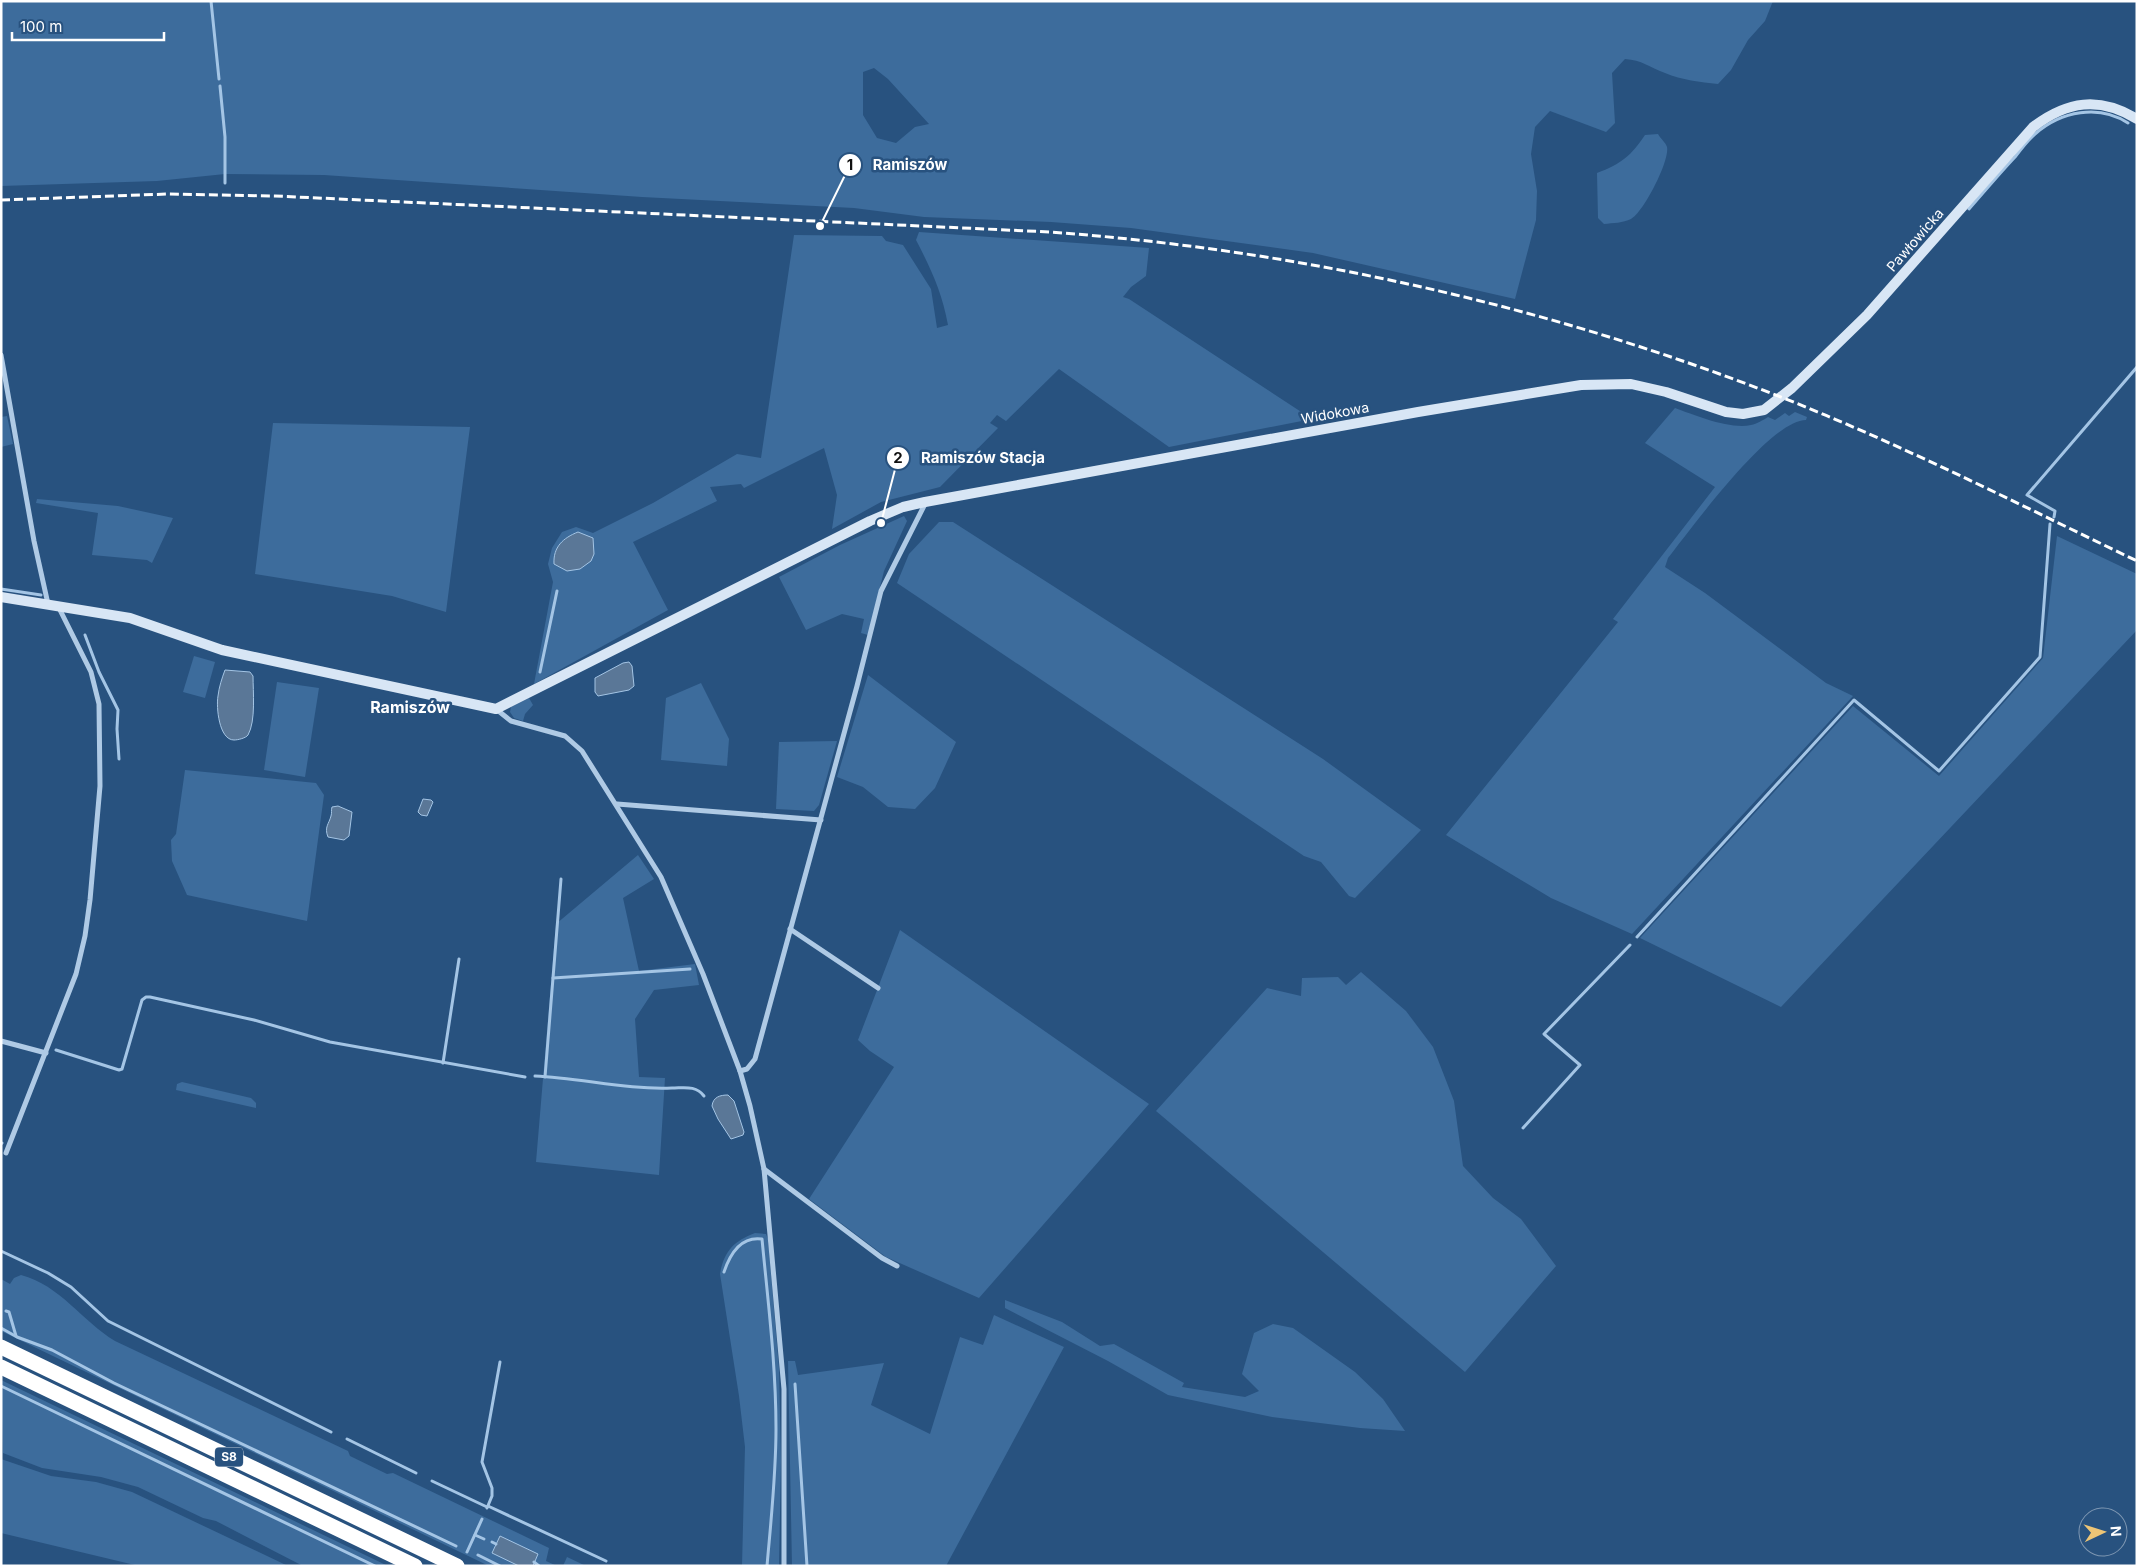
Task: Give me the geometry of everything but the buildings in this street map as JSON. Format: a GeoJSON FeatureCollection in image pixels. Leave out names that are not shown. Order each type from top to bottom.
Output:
{"type":"FeatureCollection","features":[{"type":"Feature","properties":{"kind":"highway","name":"S8"},"geometry":{"type":"LineString","coordinates":[[1,1347],[458,1566]]}},
{"type":"Feature","properties":{"kind":"highway","name":"S8"},"geometry":{"type":"LineString","coordinates":[[1,1368],[415,1566]]}},
{"type":"Feature","properties":{"kind":"street","name":"Pawłowicka"},"geometry":{"type":"LineString","coordinates":[[1718,409],[1735,413],[1757,412],[1769,408],[1787,393],[1867,315],[2012,150],[2042,120],[2069,106],[2087,104],[2110,106],[2137,119]]}},
{"type":"Feature","properties":{"kind":"street"},"geometry":{"type":"LineString","coordinates":[[1,355],[34,541],[53,604],[91,672],[96,688],[99,704],[100,786],[86,936],[76,974],[6,1153]]}},
{"type":"Feature","properties":{"kind":"street","name":"Widokowa"},"geometry":{"type":"LineString","coordinates":[[496,709],[870,521],[903,507],[927,501],[1418,412],[1580,385],[1620,383],[1643,386],[1718,409]]}},
{"type":"Feature","properties":{"kind":"street"},"geometry":{"type":"LineString","coordinates":[[740,1071],[747,1069],[755,1059],[821,820],[881,591],[927,501]]}},
{"type":"Feature","properties":{"kind":"street"},"geometry":{"type":"LineString","coordinates":[[1,597],[130,618],[222,650],[496,709],[510,721],[565,736],[573,741],[582,751],[661,877],[703,974],[740,1071],[764,1169],[784,1389],[784,1566]]}},
{"type":"Feature","properties":{"kind":"street"},"geometry":{"type":"LineString","coordinates":[[617,804],[821,820]]}},
{"type":"Feature","properties":{"kind":"street"},"geometry":{"type":"LineString","coordinates":[[790,929],[878,988]]}},
{"type":"Feature","properties":{"kind":"street"},"geometry":{"type":"LineString","coordinates":[[1,1041],[46,1053]]}},
{"type":"Feature","properties":{"kind":"street"},"geometry":{"type":"LineString","coordinates":[[764,1169],[882,1258],[897,1266]]}},
{"type":"Feature","properties":{"kind":"shaded area"},"geometry":{"type":"Polygon","coordinates":[[[1,1],[1773,1],[1765,21],[1748,40],[1731,70],[1718,84],[1678,77],[1659,71],[1641,62],[1625,59],[1612,73],[1615,123],[1606,132],[1550,111],[1535,127],[1531,154],[1537,191],[1536,220],[1515,299],[1313,253],[1131,228],[1051,222],[924,217],[854,208],[642,197],[324,175],[225,174],[157,181],[1,186],[1,1]],[[874,68],[863,72],[863,115],[877,138],[896,143],[915,127],[929,124],[888,79],[874,68]]]}},
{"type":"Feature","properties":{"kind":"shaded area"},"geometry":{"type":"Polygon","coordinates":[[[1658,134],[1667,147],[1667,154],[1655,186],[1642,207],[1631,219],[1604,224],[1598,218],[1597,173],[1625,158],[1635,149],[1645,135],[1658,134]]]}},
{"type":"Feature","properties":{"kind":"shaded area"},"geometry":{"type":"Polygon","coordinates":[[[919,232],[1149,248],[1146,276],[1131,287],[1123,297],[1129,299],[1312,419],[1169,447],[1059,369],[1006,421],[997,415],[990,423],[998,428],[940,487],[881,502],[832,529],[837,495],[824,448],[744,488],[741,484],[710,487],[717,501],[633,542],[668,610],[534,684],[553,582],[548,564],[552,548],[562,532],[576,527],[593,533],[653,503],[737,454],[761,458],[794,235],[882,236],[886,241],[903,245],[931,289],[937,328],[948,325],[943,302],[916,240],[919,232]]]}},
{"type":"Feature","properties":{"kind":"shaded area"},"geometry":{"type":"Polygon","coordinates":[[[1675,408],[1723,424],[1743,426],[1760,422],[1768,417],[1775,420],[1785,413],[1789,416],[1795,412],[1807,417],[1806,420],[1791,425],[1772,437],[1732,478],[1668,558],[1665,567],[1705,593],[1826,683],[1853,696],[1632,934],[1551,898],[1446,835],[1618,622],[1613,619],[1715,487],[1645,443],[1675,408]]]}},
{"type":"Feature","properties":{"kind":"shaded area"},"geometry":{"type":"Polygon","coordinates":[[[7,416],[13,444],[1,447],[1,417],[7,416]]]}},
{"type":"Feature","properties":{"kind":"shaded area"},"geometry":{"type":"Polygon","coordinates":[[[273,423],[470,427],[446,612],[392,596],[255,574],[273,423]]]}},
{"type":"Feature","properties":{"kind":"shaded area"},"geometry":{"type":"Polygon","coordinates":[[[37,499],[118,506],[173,518],[152,563],[147,560],[92,555],[98,513],[36,503],[37,499]]]}},
{"type":"Feature","properties":{"kind":"shaded area"},"geometry":{"type":"Polygon","coordinates":[[[904,516],[907,521],[884,571],[868,635],[861,633],[864,619],[842,614],[806,630],[779,577],[840,545],[904,516]]]}},
{"type":"Feature","properties":{"kind":"shaded area"},"geometry":{"type":"Polygon","coordinates":[[[939,522],[953,522],[1323,759],[1421,830],[1355,898],[1349,896],[1321,862],[1304,856],[897,583],[909,554],[939,522]]]}},
{"type":"Feature","properties":{"kind":"shaded area"},"geometry":{"type":"Polygon","coordinates":[[[578,532],[593,538],[594,554],[591,561],[580,569],[567,571],[554,564],[555,553],[564,540],[578,532]]]}},
{"type":"Feature","properties":{"kind":"shaded area"},"geometry":{"type":"Polygon","coordinates":[[[2057,536],[2137,574],[2137,630],[1781,1007],[1640,938],[1853,706],[1939,776],[2043,658],[2057,536]]]}},
{"type":"Feature","properties":{"kind":"shaded area"},"geometry":{"type":"Polygon","coordinates":[[[194,656],[215,662],[205,698],[183,692],[194,656]]]}},
{"type":"Feature","properties":{"kind":"shaded area"},"geometry":{"type":"Polygon","coordinates":[[[629,662],[632,666],[634,686],[629,690],[598,696],[595,692],[595,678],[623,663],[629,662]]]}},
{"type":"Feature","properties":{"kind":"shaded area"},"geometry":{"type":"Polygon","coordinates":[[[225,670],[250,672],[253,676],[254,706],[251,729],[247,736],[238,740],[229,739],[225,735],[218,715],[218,693],[225,670]]]}},
{"type":"Feature","properties":{"kind":"shaded area"},"geometry":{"type":"Polygon","coordinates":[[[868,675],[956,742],[935,788],[915,809],[888,807],[863,787],[837,777],[868,675]]]}},
{"type":"Feature","properties":{"kind":"shaded area"},"geometry":{"type":"Polygon","coordinates":[[[277,682],[319,688],[305,777],[264,770],[277,682]]]}},
{"type":"Feature","properties":{"kind":"shaded area"},"geometry":{"type":"Polygon","coordinates":[[[701,683],[729,739],[727,766],[661,760],[666,698],[701,683]]]}},
{"type":"Feature","properties":{"kind":"shaded area"},"geometry":{"type":"Polygon","coordinates":[[[529,698],[533,705],[525,714],[523,721],[514,718],[510,712],[511,707],[529,698]]]}},
{"type":"Feature","properties":{"kind":"shaded area"},"geometry":{"type":"Polygon","coordinates":[[[837,741],[819,805],[814,811],[776,809],[779,742],[837,741]]]}},
{"type":"Feature","properties":{"kind":"shaded area"},"geometry":{"type":"Polygon","coordinates":[[[185,770],[316,783],[324,795],[307,921],[187,895],[172,861],[171,840],[176,834],[185,770]]]}},
{"type":"Feature","properties":{"kind":"shaded area"},"geometry":{"type":"Polygon","coordinates":[[[423,799],[433,802],[427,816],[421,815],[418,812],[423,799]]]}},
{"type":"Feature","properties":{"kind":"shaded area"},"geometry":{"type":"Polygon","coordinates":[[[338,806],[352,812],[349,836],[344,840],[328,837],[327,834],[332,807],[338,806]]]}},
{"type":"Feature","properties":{"kind":"shaded area"},"geometry":{"type":"Polygon","coordinates":[[[638,855],[654,879],[623,898],[639,971],[695,964],[699,985],[654,990],[635,1019],[639,1077],[665,1078],[659,1175],[536,1162],[556,924],[638,855]]]}},
{"type":"Feature","properties":{"kind":"shaded area"},"geometry":{"type":"Polygon","coordinates":[[[900,930],[1149,1104],[979,1298],[886,1257],[809,1199],[894,1067],[870,1051],[858,1040],[900,930]]]}},
{"type":"Feature","properties":{"kind":"shaded area"},"geometry":{"type":"Polygon","coordinates":[[[1361,972],[1406,1011],[1433,1047],[1454,1101],[1463,1166],[1493,1198],[1521,1219],[1556,1266],[1465,1372],[1156,1111],[1267,988],[1301,996],[1302,978],[1338,977],[1346,985],[1361,972]]]}},
{"type":"Feature","properties":{"kind":"shaded area"},"geometry":{"type":"Polygon","coordinates":[[[182,1082],[251,1098],[256,1103],[256,1108],[176,1090],[177,1084],[182,1082]]]}},
{"type":"Feature","properties":{"kind":"shaded area"},"geometry":{"type":"Polygon","coordinates":[[[728,1095],[734,1101],[744,1132],[743,1135],[731,1139],[712,1106],[717,1097],[728,1095]]]}},
{"type":"Feature","properties":{"kind":"shaded area"},"geometry":{"type":"Polygon","coordinates":[[[755,1233],[766,1234],[768,1239],[779,1368],[781,1461],[779,1566],[742,1566],[745,1447],[720,1274],[724,1259],[731,1248],[736,1243],[755,1233]]]}},
{"type":"Feature","properties":{"kind":"shaded area"},"geometry":{"type":"Polygon","coordinates":[[[21,1275],[48,1287],[115,1341],[348,1451],[350,1456],[387,1474],[393,1473],[549,1548],[546,1561],[557,1566],[489,1566],[1,1331],[1,1279],[10,1284],[14,1278],[21,1275]]]}},
{"type":"Feature","properties":{"kind":"shaded area"},"geometry":{"type":"Polygon","coordinates":[[[1005,1300],[1062,1322],[1100,1346],[1114,1344],[1184,1383],[1182,1387],[1245,1397],[1259,1391],[1242,1374],[1254,1333],[1273,1324],[1293,1328],[1355,1372],[1383,1399],[1405,1431],[1360,1428],[1272,1417],[1168,1395],[1108,1361],[1005,1308],[1005,1300]]]}},
{"type":"Feature","properties":{"kind":"shaded area"},"geometry":{"type":"Polygon","coordinates":[[[994,1315],[1064,1347],[946,1566],[792,1566],[788,1361],[795,1361],[798,1375],[884,1363],[871,1405],[930,1434],[960,1337],[983,1345],[994,1315]]]}},
{"type":"Feature","properties":{"kind":"shaded area"},"geometry":{"type":"Polygon","coordinates":[[[1,1380],[388,1566],[303,1566],[216,1521],[203,1518],[138,1487],[101,1477],[42,1468],[3,1453],[1,1380]]]}},
{"type":"Feature","properties":{"kind":"shaded area"},"geometry":{"type":"Polygon","coordinates":[[[1,1459],[51,1476],[96,1482],[132,1492],[288,1566],[139,1566],[1,1533],[1,1459]]]}},
{"type":"Feature","properties":{"kind":"shaded area"},"geometry":{"type":"Polygon","coordinates":[[[500,1536],[538,1554],[533,1566],[519,1566],[492,1553],[500,1536]]]}},
{"type":"Feature","properties":{"kind":"shaded area"},"geometry":{"type":"Polygon","coordinates":[[[567,1557],[586,1566],[563,1566],[567,1557]]]}},
{"type":"Feature","properties":{"kind":"waterway"},"geometry":{"type":"LineString","coordinates":[[211,1],[219,79]]}},
{"type":"Feature","properties":{"kind":"waterway"},"geometry":{"type":"LineString","coordinates":[[220,86],[225,137],[225,183]]}},
{"type":"Feature","properties":{"kind":"waterway"},"geometry":{"type":"LineString","coordinates":[[1969,209],[2030,139],[2045,126],[2056,120],[2068,115],[2093,112],[2105,113],[2128,123]]}},
{"type":"Feature","properties":{"kind":"waterway"},"geometry":{"type":"LineString","coordinates":[[2054,517],[2055,511],[2027,495],[2137,367]]}},
{"type":"Feature","properties":{"kind":"waterway"},"geometry":{"type":"LineString","coordinates":[[1637,937],[1854,700],[1939,771],[2040,657],[2050,524]]}},
{"type":"Feature","properties":{"kind":"waterway"},"geometry":{"type":"LineString","coordinates":[[1,589],[41,595]]}},
{"type":"Feature","properties":{"kind":"waterway"},"geometry":{"type":"LineString","coordinates":[[540,672],[557,591]]}},
{"type":"Feature","properties":{"kind":"waterway"},"geometry":{"type":"LineString","coordinates":[[85,635],[99,672],[118,710],[119,759]]}},
{"type":"Feature","properties":{"kind":"waterway"},"geometry":{"type":"LineString","coordinates":[[545,1077],[561,879]]}},
{"type":"Feature","properties":{"kind":"waterway"},"geometry":{"type":"LineString","coordinates":[[1523,1128],[1580,1065],[1544,1034],[1630,945]]}},
{"type":"Feature","properties":{"kind":"waterway"},"geometry":{"type":"LineString","coordinates":[[443,1063],[459,959]]}},
{"type":"Feature","properties":{"kind":"waterway"},"geometry":{"type":"LineString","coordinates":[[553,978],[690,969]]}},
{"type":"Feature","properties":{"kind":"waterway"},"geometry":{"type":"LineString","coordinates":[[56,1050],[119,1070],[122,1069],[142,1000],[150,997],[254,1020],[330,1042],[525,1077]]}},
{"type":"Feature","properties":{"kind":"waterway"},"geometry":{"type":"LineString","coordinates":[[535,1076],[621,1086],[690,1088],[701,1092],[704,1096]]}},
{"type":"Feature","properties":{"kind":"waterway"},"geometry":{"type":"LineString","coordinates":[[724,1272],[733,1253],[742,1243],[748,1240],[762,1239],[776,1405],[775,1463],[767,1566]]}},
{"type":"Feature","properties":{"kind":"waterway"},"geometry":{"type":"LineString","coordinates":[[1,1251],[48,1273],[71,1287],[108,1321],[331,1432]]}},
{"type":"Feature","properties":{"kind":"waterway"},"geometry":{"type":"LineString","coordinates":[[6,1311],[9,1312],[16,1336]]}},
{"type":"Feature","properties":{"kind":"waterway"},"geometry":{"type":"LineString","coordinates":[[1,1328],[17,1337],[52,1350],[114,1383],[456,1546]]}},
{"type":"Feature","properties":{"kind":"waterway"},"geometry":{"type":"LineString","coordinates":[[487,1508],[492,1496],[492,1488],[482,1462],[500,1362]]}},
{"type":"Feature","properties":{"kind":"waterway"},"geometry":{"type":"LineString","coordinates":[[795,1384],[807,1566]]}},
{"type":"Feature","properties":{"kind":"waterway"},"geometry":{"type":"LineString","coordinates":[[1,1386],[375,1566]]}},
{"type":"Feature","properties":{"kind":"waterway"},"geometry":{"type":"LineString","coordinates":[[347,1439],[416,1473]]}},
{"type":"Feature","properties":{"kind":"waterway"},"geometry":{"type":"LineString","coordinates":[[432,1481],[487,1507]]}},
{"type":"Feature","properties":{"kind":"waterway"},"geometry":{"type":"LineString","coordinates":[[488,1506],[606,1561]]}},
{"type":"Feature","properties":{"kind":"waterway"},"geometry":{"type":"LineString","coordinates":[[467,1552],[482,1519]]}},
{"type":"Feature","properties":{"kind":"waterway"},"geometry":{"type":"LineString","coordinates":[[475,1535],[484,1539]]}},
{"type":"Feature","properties":{"kind":"waterway"},"geometry":{"type":"LineString","coordinates":[[492,1542],[496,1544]]}},
{"type":"Feature","properties":{"kind":"waterway"},"geometry":{"type":"LineString","coordinates":[[478,1555],[500,1566]]}},
{"type":"Feature","properties":{"kind":"waterway"},"geometry":{"type":"LineString","coordinates":[[534,1562],[539,1566]]}},
{"type":"Feature","properties":{"kind":"railway"},"geometry":{"type":"LineString","coordinates":[[1,200],[168,194],[275,196],[1050,232],[1141,240],[1232,252],[1322,267],[1411,285],[1587,330],[1674,358],[1760,389],[1903,449],[2137,561]]}},
{"type":"Feature","properties":{"kind":"place","name":"Ramiszów"},"geometry":{"type":"Point","coordinates":[820,226]}},
{"type":"Feature","properties":{"kind":"place","name":"Ramiszów Stacja"},"geometry":{"type":"Point","coordinates":[881,523]}},
{"type":"Feature","properties":{"kind":"district","name":"Ramiszów"},"geometry":{"type":"Point","coordinates":[410,707]}}]}
